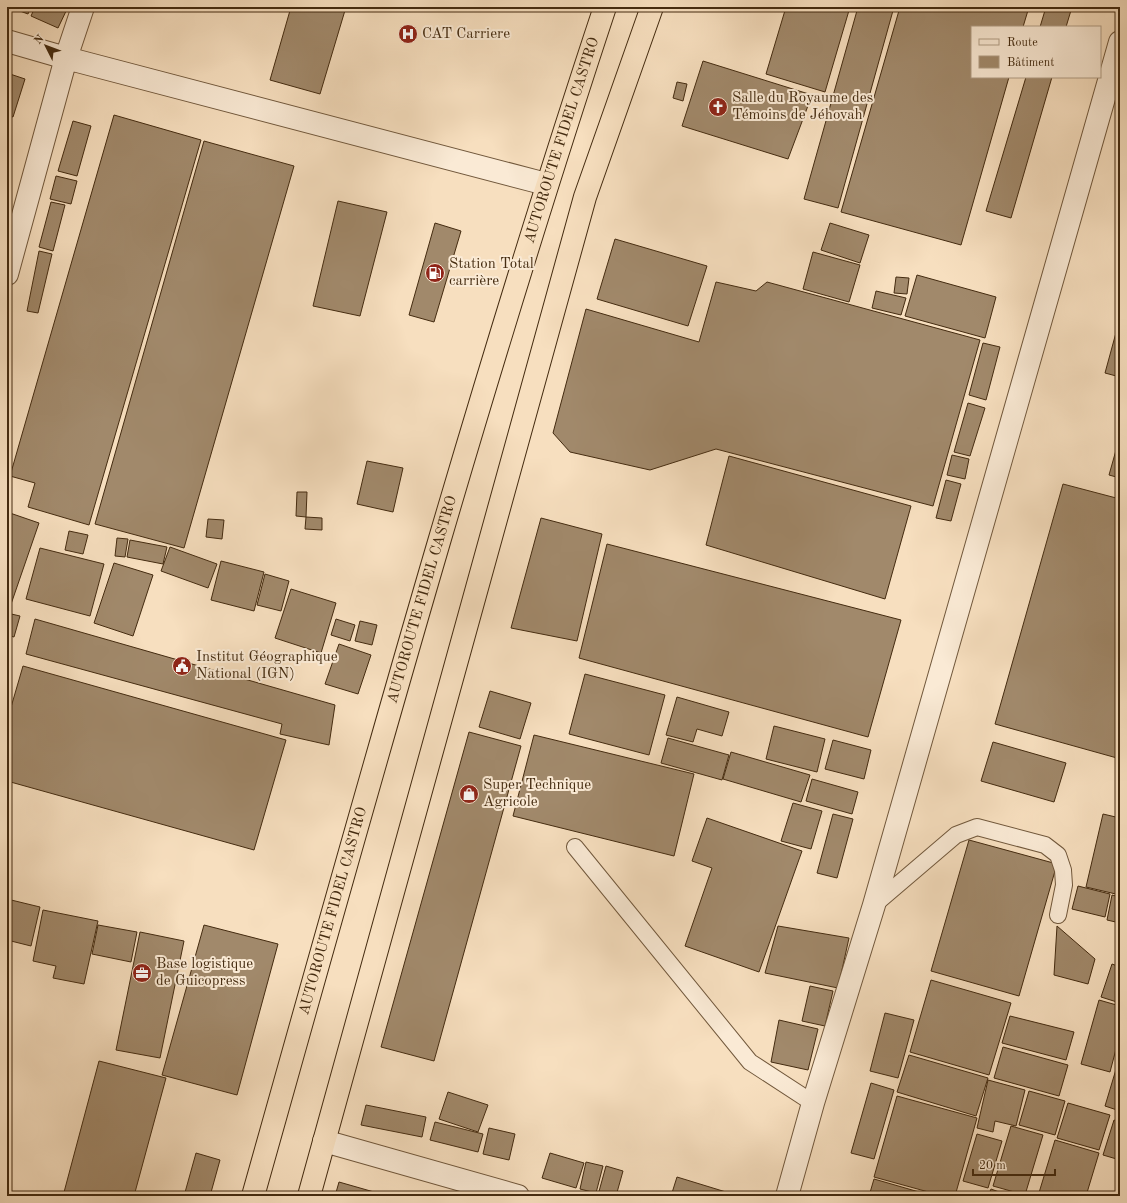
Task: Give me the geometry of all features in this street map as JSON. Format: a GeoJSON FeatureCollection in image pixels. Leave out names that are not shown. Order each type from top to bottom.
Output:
{"type":"FeatureCollection","features":[{"type":"Feature","properties":{"kind":"highway","name":"AUTOROUTE FIDEL CASTRO"},"geometry":{"type":"LineString","coordinates":[[253,1196],[485,383],[546,184],[605,7]]}},
{"type":"Feature","properties":{"kind":"highway"},"geometry":{"type":"LineString","coordinates":[[309,1196],[585,197],[652,7]]}},
{"type":"Feature","properties":{"kind":"street"},"geometry":{"type":"LineString","coordinates":[[7,274],[66,58],[83,7]]}},
{"type":"Feature","properties":{"kind":"street"},"geometry":{"type":"LineString","coordinates":[[7,41],[66,58],[546,184]]}},
{"type":"Feature","properties":{"kind":"street"},"geometry":{"type":"LineString","coordinates":[[786,1196],[874,905],[1120,42]]}},
{"type":"Feature","properties":{"kind":"street"},"geometry":{"type":"LineString","coordinates":[[324,1141],[518,1196]]}},
{"type":"Feature","properties":{"kind":"lane"},"geometry":{"type":"LineString","coordinates":[[874,905],[956,835],[977,827],[1045,845],[1058,855],[1063,870],[1064,885],[1058,916]]}},
{"type":"Feature","properties":{"kind":"lane"},"geometry":{"type":"LineString","coordinates":[[575,847],[750,1062],[813,1103]]}},
{"type":"Feature","properties":{"kind":"building"},"geometry":{"type":"Polygon","coordinates":[[[9,7],[31,7],[28,14],[9,7]]]}},
{"type":"Feature","properties":{"kind":"building"},"geometry":{"type":"Polygon","coordinates":[[[35,7],[68,7],[58,28],[31,16],[35,7]]]}},
{"type":"Feature","properties":{"kind":"building"},"geometry":{"type":"Polygon","coordinates":[[[291,7],[346,7],[320,94],[270,80],[291,7]]]}},
{"type":"Feature","properties":{"kind":"building"},"geometry":{"type":"Polygon","coordinates":[[[786,7],[850,7],[825,92],[766,74],[786,7]]]}},
{"type":"Feature","properties":{"kind":"building"},"geometry":{"type":"Polygon","coordinates":[[[858,7],[894,7],[838,208],[804,199],[858,7]]]}},
{"type":"Feature","properties":{"kind":"building"},"geometry":{"type":"Polygon","coordinates":[[[900,7],[1029,7],[1023,26],[971,26],[971,78],[1009,78],[961,245],[841,212],[900,7]]]}},
{"type":"Feature","properties":{"kind":"building"},"geometry":{"type":"Polygon","coordinates":[[[1046,7],[1072,7],[1066,26],[1040,26],[1046,7]]]}},
{"type":"Feature","properties":{"kind":"building"},"geometry":{"type":"Polygon","coordinates":[[[703,61],[812,95],[788,159],[682,126],[703,61]]]}},
{"type":"Feature","properties":{"kind":"building"},"geometry":{"type":"Polygon","coordinates":[[[7,73],[25,79],[13,117],[7,115],[7,73]]]}},
{"type":"Feature","properties":{"kind":"building"},"geometry":{"type":"Polygon","coordinates":[[[1026,78],[1052,78],[1011,218],[986,211],[1026,78]]]}},
{"type":"Feature","properties":{"kind":"building"},"geometry":{"type":"Polygon","coordinates":[[[677,82],[687,84],[683,101],[673,98],[677,82]]]}},
{"type":"Feature","properties":{"kind":"building"},"geometry":{"type":"Polygon","coordinates":[[[114,115],[201,140],[89,525],[28,507],[35,483],[10,476],[114,115]]]}},
{"type":"Feature","properties":{"kind":"building"},"geometry":{"type":"Polygon","coordinates":[[[73,121],[91,126],[77,176],[58,171],[73,121]]]}},
{"type":"Feature","properties":{"kind":"building"},"geometry":{"type":"Polygon","coordinates":[[[204,141],[294,166],[184,548],[95,524],[204,141]]]}},
{"type":"Feature","properties":{"kind":"building"},"geometry":{"type":"Polygon","coordinates":[[[56,176],[77,181],[71,204],[50,199],[56,176]]]}},
{"type":"Feature","properties":{"kind":"building"},"geometry":{"type":"Polygon","coordinates":[[[338,201],[387,212],[360,316],[313,306],[338,201]]]}},
{"type":"Feature","properties":{"kind":"building"},"geometry":{"type":"Polygon","coordinates":[[[51,202],[65,205],[53,251],[39,247],[51,202]]]}},
{"type":"Feature","properties":{"kind":"building","name":"Station Total carrière"},"geometry":{"type":"Polygon","coordinates":[[[435,223],[461,231],[434,322],[409,315],[435,223]]]}},
{"type":"Feature","properties":{"kind":"building"},"geometry":{"type":"Polygon","coordinates":[[[830,223],[869,235],[860,263],[821,250],[830,223]]]}},
{"type":"Feature","properties":{"kind":"building"},"geometry":{"type":"Polygon","coordinates":[[[615,239],[707,266],[688,326],[597,299],[615,239]]]}},
{"type":"Feature","properties":{"kind":"building"},"geometry":{"type":"Polygon","coordinates":[[[39,251],[52,254],[38,313],[27,311],[39,251]]]}},
{"type":"Feature","properties":{"kind":"building"},"geometry":{"type":"Polygon","coordinates":[[[813,252],[860,265],[849,302],[803,289],[813,252]]]}},
{"type":"Feature","properties":{"kind":"building"},"geometry":{"type":"Polygon","coordinates":[[[917,275],[996,297],[985,338],[905,316],[917,275]]]}},
{"type":"Feature","properties":{"kind":"building"},"geometry":{"type":"Polygon","coordinates":[[[896,277],[909,278],[907,294],[894,293],[896,277]]]}},
{"type":"Feature","properties":{"kind":"building"},"geometry":{"type":"Polygon","coordinates":[[[716,282],[756,291],[767,282],[980,340],[933,506],[716,449],[650,470],[570,452],[553,433],[586,309],[699,342],[716,282]]]}},
{"type":"Feature","properties":{"kind":"building"},"geometry":{"type":"Polygon","coordinates":[[[876,291],[906,298],[901,315],[872,308],[876,291]]]}},
{"type":"Feature","properties":{"kind":"building"},"geometry":{"type":"Polygon","coordinates":[[[1120,318],[1120,377],[1105,373],[1120,318]]]}},
{"type":"Feature","properties":{"kind":"building"},"geometry":{"type":"Polygon","coordinates":[[[983,343],[1000,347],[986,400],[969,395],[983,343]]]}},
{"type":"Feature","properties":{"kind":"building"},"geometry":{"type":"Polygon","coordinates":[[[968,403],[985,408],[970,456],[954,452],[968,403]]]}},
{"type":"Feature","properties":{"kind":"building"},"geometry":{"type":"Polygon","coordinates":[[[1120,436],[1120,478],[1109,475],[1120,436]]]}},
{"type":"Feature","properties":{"kind":"building"},"geometry":{"type":"Polygon","coordinates":[[[952,455],[969,459],[965,479],[947,475],[952,455]]]}},
{"type":"Feature","properties":{"kind":"building"},"geometry":{"type":"Polygon","coordinates":[[[729,456],[911,506],[885,599],[706,545],[729,456]]]}},
{"type":"Feature","properties":{"kind":"building"},"geometry":{"type":"Polygon","coordinates":[[[367,461],[403,468],[393,512],[357,504],[367,461]]]}},
{"type":"Feature","properties":{"kind":"building"},"geometry":{"type":"Polygon","coordinates":[[[946,480],[961,484],[951,521],[936,518],[946,480]]]}},
{"type":"Feature","properties":{"kind":"building"},"geometry":{"type":"Polygon","coordinates":[[[1063,484],[1120,499],[1120,746],[1117,758],[995,724],[1063,484]]]}},
{"type":"Feature","properties":{"kind":"building"},"geometry":{"type":"Polygon","coordinates":[[[297,492],[307,492],[306,517],[296,516],[297,492]]]}},
{"type":"Feature","properties":{"kind":"building"},"geometry":{"type":"Polygon","coordinates":[[[7,512],[39,523],[9,610],[7,609],[7,512]]]}},
{"type":"Feature","properties":{"kind":"building"},"geometry":{"type":"Polygon","coordinates":[[[306,517],[322,518],[322,530],[305,529],[306,517]]]}},
{"type":"Feature","properties":{"kind":"building"},"geometry":{"type":"Polygon","coordinates":[[[541,518],[602,534],[577,641],[511,628],[541,518]]]}},
{"type":"Feature","properties":{"kind":"building"},"geometry":{"type":"Polygon","coordinates":[[[208,519],[224,520],[222,539],[206,537],[208,519]]]}},
{"type":"Feature","properties":{"kind":"building"},"geometry":{"type":"Polygon","coordinates":[[[69,531],[88,535],[83,554],[65,550],[69,531]]]}},
{"type":"Feature","properties":{"kind":"building"},"geometry":{"type":"Polygon","coordinates":[[[117,538],[128,539],[125,557],[115,556],[117,538]]]}},
{"type":"Feature","properties":{"kind":"building"},"geometry":{"type":"Polygon","coordinates":[[[130,540],[167,547],[163,564],[127,557],[130,540]]]}},
{"type":"Feature","properties":{"kind":"building"},"geometry":{"type":"Polygon","coordinates":[[[607,544],[901,620],[868,737],[579,658],[607,544]]]}},
{"type":"Feature","properties":{"kind":"building"},"geometry":{"type":"Polygon","coordinates":[[[170,547],[217,564],[208,588],[161,571],[170,547]]]}},
{"type":"Feature","properties":{"kind":"building"},"geometry":{"type":"Polygon","coordinates":[[[40,548],[104,564],[90,616],[26,599],[40,548]]]}},
{"type":"Feature","properties":{"kind":"building"},"geometry":{"type":"Polygon","coordinates":[[[221,561],[264,572],[254,611],[211,600],[221,561]]]}},
{"type":"Feature","properties":{"kind":"building"},"geometry":{"type":"Polygon","coordinates":[[[114,563],[153,575],[133,636],[94,623],[114,563]]]}},
{"type":"Feature","properties":{"kind":"building"},"geometry":{"type":"Polygon","coordinates":[[[265,574],[289,581],[281,611],[257,605],[265,574]]]}},
{"type":"Feature","properties":{"kind":"building"},"geometry":{"type":"Polygon","coordinates":[[[291,589],[336,603],[321,653],[275,638],[291,589]]]}},
{"type":"Feature","properties":{"kind":"building"},"geometry":{"type":"Polygon","coordinates":[[[7,613],[20,616],[14,637],[7,635],[7,613]]]}},
{"type":"Feature","properties":{"kind":"building"},"geometry":{"type":"Polygon","coordinates":[[[35,619],[335,705],[329,745],[280,734],[282,724],[26,654],[35,619]]]}},
{"type":"Feature","properties":{"kind":"building"},"geometry":{"type":"Polygon","coordinates":[[[336,619],[355,625],[350,641],[331,635],[336,619]]]}},
{"type":"Feature","properties":{"kind":"building"},"geometry":{"type":"Polygon","coordinates":[[[360,621],[377,625],[372,645],[355,641],[360,621]]]}},
{"type":"Feature","properties":{"kind":"building"},"geometry":{"type":"Polygon","coordinates":[[[339,644],[371,655],[358,694],[325,684],[339,644]]]}},
{"type":"Feature","properties":{"kind":"building"},"geometry":{"type":"Polygon","coordinates":[[[23,666],[286,740],[254,850],[7,781],[7,721],[23,666]]]}},
{"type":"Feature","properties":{"kind":"building"},"geometry":{"type":"Polygon","coordinates":[[[585,674],[665,695],[649,755],[569,734],[585,674]]]}},
{"type":"Feature","properties":{"kind":"building"},"geometry":{"type":"Polygon","coordinates":[[[490,691],[531,703],[520,739],[479,727],[490,691]]]}},
{"type":"Feature","properties":{"kind":"building"},"geometry":{"type":"Polygon","coordinates":[[[677,697],[729,712],[722,736],[697,729],[693,742],[666,735],[677,697]]]}},
{"type":"Feature","properties":{"kind":"building"},"geometry":{"type":"Polygon","coordinates":[[[774,726],[825,739],[817,772],[766,759],[774,726]]]}},
{"type":"Feature","properties":{"kind":"building"},"geometry":{"type":"Polygon","coordinates":[[[469,732],[521,746],[434,1061],[381,1047],[469,732]]]}},
{"type":"Feature","properties":{"kind":"building"},"geometry":{"type":"Polygon","coordinates":[[[534,735],[694,774],[674,856],[513,816],[534,735]]]}},
{"type":"Feature","properties":{"kind":"building"},"geometry":{"type":"Polygon","coordinates":[[[668,738],[729,755],[722,780],[661,763],[668,738]]]}},
{"type":"Feature","properties":{"kind":"building"},"geometry":{"type":"Polygon","coordinates":[[[833,740],[871,750],[864,779],[825,769],[833,740]]]}},
{"type":"Feature","properties":{"kind":"building"},"geometry":{"type":"Polygon","coordinates":[[[993,742],[1066,763],[1054,802],[981,781],[993,742]]]}},
{"type":"Feature","properties":{"kind":"building"},"geometry":{"type":"Polygon","coordinates":[[[731,752],[810,775],[801,802],[723,779],[731,752]]]}},
{"type":"Feature","properties":{"kind":"building"},"geometry":{"type":"Polygon","coordinates":[[[812,779],[858,792],[852,814],[806,801],[812,779]]]}},
{"type":"Feature","properties":{"kind":"building"},"geometry":{"type":"Polygon","coordinates":[[[793,803],[822,811],[811,849],[781,841],[793,803]]]}},
{"type":"Feature","properties":{"kind":"building"},"geometry":{"type":"Polygon","coordinates":[[[833,814],[853,819],[837,878],[817,873],[833,814]]]}},
{"type":"Feature","properties":{"kind":"building"},"geometry":{"type":"Polygon","coordinates":[[[1103,814],[1120,818],[1120,895],[1086,887],[1103,814]]]}},
{"type":"Feature","properties":{"kind":"building"},"geometry":{"type":"Polygon","coordinates":[[[707,818],[802,851],[759,972],[685,946],[712,868],[692,861],[707,818]]]}},
{"type":"Feature","properties":{"kind":"building"},"geometry":{"type":"Polygon","coordinates":[[[969,840],[1057,864],[1019,996],[931,971],[969,840]]]}},
{"type":"Feature","properties":{"kind":"building"},"geometry":{"type":"Polygon","coordinates":[[[1078,886],[1110,894],[1105,917],[1072,909],[1078,886]]]}},
{"type":"Feature","properties":{"kind":"building"},"geometry":{"type":"Polygon","coordinates":[[[1112,895],[1120,897],[1120,923],[1107,920],[1112,895]]]}},
{"type":"Feature","properties":{"kind":"building"},"geometry":{"type":"Polygon","coordinates":[[[7,899],[40,907],[31,946],[7,940],[7,899]]]}},
{"type":"Feature","properties":{"kind":"building"},"geometry":{"type":"Polygon","coordinates":[[[43,910],[98,921],[84,984],[53,978],[56,966],[33,961],[43,910]]]}},
{"type":"Feature","properties":{"kind":"building"},"geometry":{"type":"Polygon","coordinates":[[[98,925],[137,932],[131,962],[92,954],[98,925]]]}},
{"type":"Feature","properties":{"kind":"building"},"geometry":{"type":"Polygon","coordinates":[[[204,925],[278,944],[237,1095],[162,1075],[204,925]]]}},
{"type":"Feature","properties":{"kind":"building"},"geometry":{"type":"Polygon","coordinates":[[[778,926],[849,938],[838,988],[765,973],[778,926]]]}},
{"type":"Feature","properties":{"kind":"building"},"geometry":{"type":"Polygon","coordinates":[[[1057,926],[1095,959],[1088,984],[1054,975],[1057,926]]]}},
{"type":"Feature","properties":{"kind":"building"},"geometry":{"type":"Polygon","coordinates":[[[140,932],[184,941],[160,1058],[116,1050],[140,932]]]}},
{"type":"Feature","properties":{"kind":"building"},"geometry":{"type":"Polygon","coordinates":[[[1112,964],[1120,967],[1120,1003],[1101,997],[1112,964]]]}},
{"type":"Feature","properties":{"kind":"building"},"geometry":{"type":"Polygon","coordinates":[[[931,980],[1011,1003],[989,1075],[910,1052],[931,980]]]}},
{"type":"Feature","properties":{"kind":"building"},"geometry":{"type":"Polygon","coordinates":[[[810,986],[833,991],[825,1026],[802,1021],[810,986]]]}},
{"type":"Feature","properties":{"kind":"building"},"geometry":{"type":"Polygon","coordinates":[[[1099,1000],[1120,1006],[1120,1034],[1110,1072],[1081,1064],[1099,1000]]]}},
{"type":"Feature","properties":{"kind":"building"},"geometry":{"type":"Polygon","coordinates":[[[885,1013],[914,1020],[898,1078],[870,1071],[885,1013]]]}},
{"type":"Feature","properties":{"kind":"building"},"geometry":{"type":"Polygon","coordinates":[[[1010,1016],[1074,1032],[1066,1060],[1002,1043],[1010,1016]]]}},
{"type":"Feature","properties":{"kind":"building"},"geometry":{"type":"Polygon","coordinates":[[[779,1020],[818,1029],[808,1070],[771,1062],[779,1020]]]}},
{"type":"Feature","properties":{"kind":"building"},"geometry":{"type":"Polygon","coordinates":[[[1003,1047],[1068,1065],[1059,1096],[994,1078],[1003,1047]]]}},
{"type":"Feature","properties":{"kind":"building"},"geometry":{"type":"Polygon","coordinates":[[[909,1055],[988,1078],[976,1116],[897,1092],[909,1055]]]}},
{"type":"Feature","properties":{"kind":"building"},"geometry":{"type":"Polygon","coordinates":[[[1120,1056],[1120,1111],[1105,1106],[1120,1056]]]}},
{"type":"Feature","properties":{"kind":"building"},"geometry":{"type":"Polygon","coordinates":[[[99,1061],[166,1078],[134,1196],[63,1196],[99,1061]]]}},
{"type":"Feature","properties":{"kind":"building"},"geometry":{"type":"Polygon","coordinates":[[[988,1080],[1025,1090],[1016,1126],[995,1121],[993,1132],[977,1128],[988,1080]]]}},
{"type":"Feature","properties":{"kind":"building"},"geometry":{"type":"Polygon","coordinates":[[[871,1083],[894,1090],[874,1159],[851,1153],[871,1083]]]}},
{"type":"Feature","properties":{"kind":"building"},"geometry":{"type":"Polygon","coordinates":[[[1029,1091],[1065,1101],[1055,1135],[1019,1125],[1029,1091]]]}},
{"type":"Feature","properties":{"kind":"building"},"geometry":{"type":"Polygon","coordinates":[[[448,1092],[488,1105],[478,1132],[439,1119],[448,1092]]]}},
{"type":"Feature","properties":{"kind":"building"},"geometry":{"type":"Polygon","coordinates":[[[897,1096],[977,1118],[955,1196],[943,1196],[874,1177],[897,1096]]]}},
{"type":"Feature","properties":{"kind":"building"},"geometry":{"type":"Polygon","coordinates":[[[1068,1103],[1110,1115],[1099,1150],[1057,1138],[1068,1103]]]}},
{"type":"Feature","properties":{"kind":"building"},"geometry":{"type":"Polygon","coordinates":[[[366,1105],[426,1117],[422,1137],[361,1125],[366,1105]]]}},
{"type":"Feature","properties":{"kind":"building"},"geometry":{"type":"Polygon","coordinates":[[[1114,1120],[1120,1122],[1120,1160],[1103,1155],[1114,1120]]]}},
{"type":"Feature","properties":{"kind":"building"},"geometry":{"type":"Polygon","coordinates":[[[435,1122],[483,1134],[478,1152],[430,1140],[435,1122]]]}},
{"type":"Feature","properties":{"kind":"building"},"geometry":{"type":"Polygon","coordinates":[[[1011,1126],[1043,1135],[1025,1195],[993,1186],[1011,1126]]]}},
{"type":"Feature","properties":{"kind":"building"},"geometry":{"type":"Polygon","coordinates":[[[489,1128],[515,1134],[509,1160],[483,1154],[489,1128]]]}},
{"type":"Feature","properties":{"kind":"building"},"geometry":{"type":"Polygon","coordinates":[[[977,1134],[1002,1141],[988,1188],[963,1181],[977,1134]]]}},
{"type":"Feature","properties":{"kind":"building"},"geometry":{"type":"Polygon","coordinates":[[[1055,1140],[1099,1153],[1086,1196],[1038,1196],[1055,1140]]]}},
{"type":"Feature","properties":{"kind":"building"},"geometry":{"type":"Polygon","coordinates":[[[196,1153],[220,1160],[210,1196],[184,1196],[196,1153]]]}},
{"type":"Feature","properties":{"kind":"building"},"geometry":{"type":"Polygon","coordinates":[[[550,1153],[584,1163],[576,1188],[542,1178],[550,1153]]]}},
{"type":"Feature","properties":{"kind":"building"},"geometry":{"type":"Polygon","coordinates":[[[586,1162],[603,1166],[596,1193],[580,1189],[586,1162]]]}},
{"type":"Feature","properties":{"kind":"building"},"geometry":{"type":"Polygon","coordinates":[[[606,1166],[623,1171],[616,1196],[598,1195],[606,1166]]]}},
{"type":"Feature","properties":{"kind":"building"},"geometry":{"type":"Polygon","coordinates":[[[677,1177],[739,1196],[671,1196],[677,1177]]]}},
{"type":"Feature","properties":{"kind":"building"},"geometry":{"type":"Polygon","coordinates":[[[874,1179],[933,1196],[869,1196],[874,1179]]]}},
{"type":"Feature","properties":{"kind":"building"},"geometry":{"type":"Polygon","coordinates":[[[339,1182],[388,1196],[335,1196],[339,1182]]]}},
{"type":"Feature","properties":{"kind":"building"},"geometry":{"type":"Polygon","coordinates":[[[991,1189],[1010,1196],[988,1196],[991,1189]]]}},
{"type":"Feature","properties":{"kind":"place","name":"CAT Carriere"},"geometry":{"type":"Point","coordinates":[408,34]}},
{"type":"Feature","properties":{"kind":"place","name":"Salle du Royaume des Témoins de Jéhovah"},"geometry":{"type":"Point","coordinates":[718,107]}},
{"type":"Feature","properties":{"kind":"place","name":"Station Total carrière"},"geometry":{"type":"Point","coordinates":[435,273]}},
{"type":"Feature","properties":{"kind":"place","name":"Institut Géographique National (IGN)"},"geometry":{"type":"Point","coordinates":[182,666]}},
{"type":"Feature","properties":{"kind":"place","name":"Super Technique Agricole"},"geometry":{"type":"Point","coordinates":[469,794]}},
{"type":"Feature","properties":{"kind":"place","name":"Base logistique de Guicopress"},"geometry":{"type":"Point","coordinates":[142,973]}}]}
